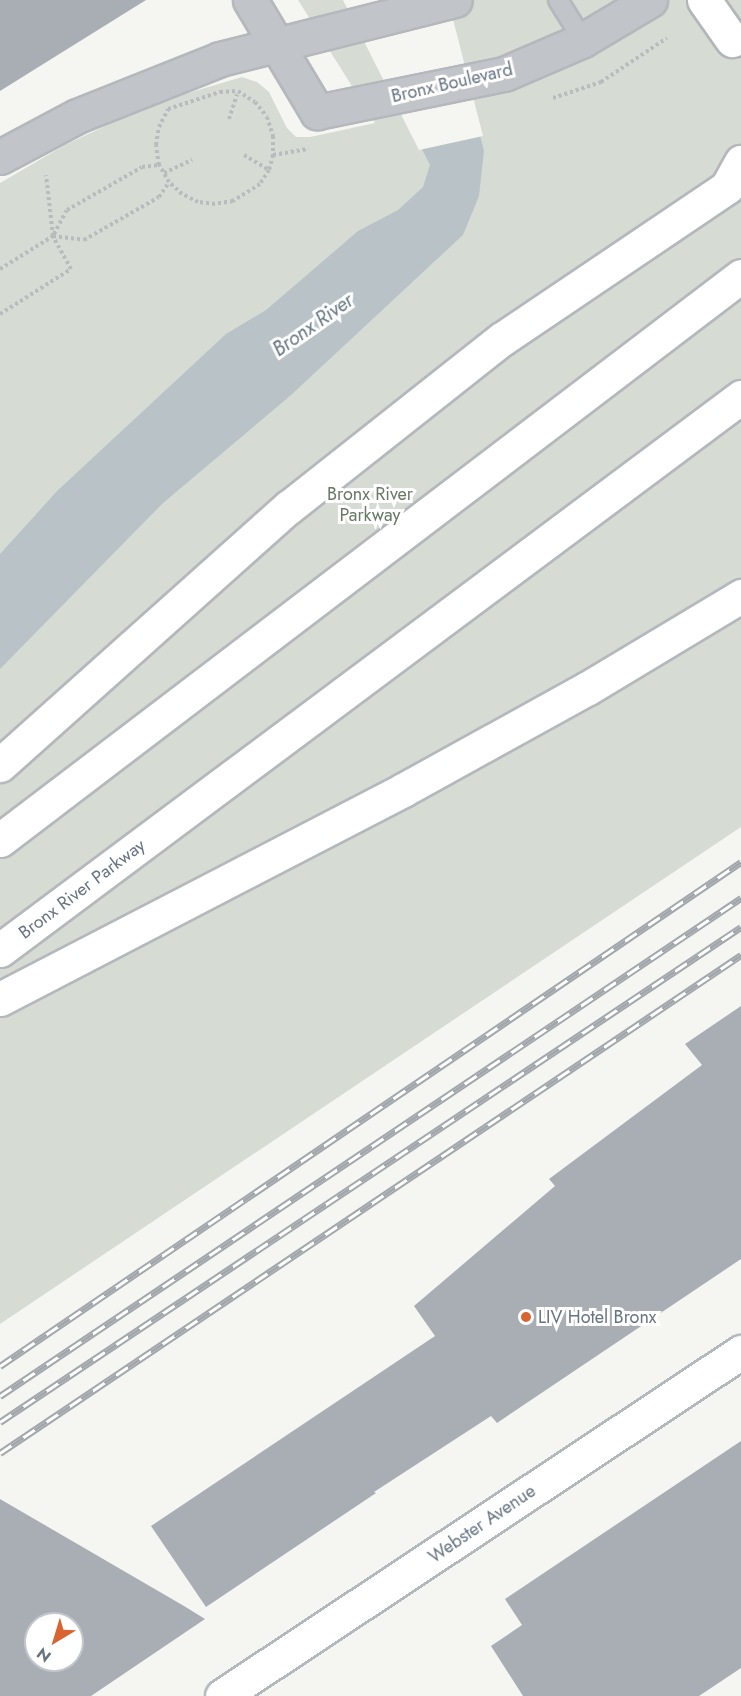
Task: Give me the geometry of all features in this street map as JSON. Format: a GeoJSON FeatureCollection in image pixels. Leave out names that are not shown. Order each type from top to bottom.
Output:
{"type":"FeatureCollection","features":[{"type":"Feature","properties":{"kind":"main road"},"geometry":{"type":"LineString","coordinates":[[704,0],[732,40]]}},
{"type":"Feature","properties":{"kind":"main road"},"geometry":{"type":"LineString","coordinates":[[0,765],[289,507],[502,339],[727,187],[741,162]]}},
{"type":"Feature","properties":{"kind":"main road"},"geometry":{"type":"LineString","coordinates":[[0,840],[741,276]]}},
{"type":"Feature","properties":{"kind":"main road","name":"Bronx River Parkway"},"geometry":{"type":"LineString","coordinates":[[0,950],[741,397]]}},
{"type":"Feature","properties":{"kind":"main road"},"geometry":{"type":"LineString","coordinates":[[0,999],[404,790],[588,688],[741,596]]}},
{"type":"Feature","properties":{"kind":"main road","name":"Webster Avenue"},"geometry":{"type":"LineString","coordinates":[[222,1696],[741,1352]]}},
{"type":"Feature","properties":{"kind":"street"},"geometry":{"type":"LineString","coordinates":[[250,0],[277,44]]}},
{"type":"Feature","properties":{"kind":"street"},"geometry":{"type":"LineString","coordinates":[[0,157],[88,111],[181,72],[277,44],[455,0]]}},
{"type":"Feature","properties":{"kind":"street","name":"Bronx Boulevard"},"geometry":{"type":"LineString","coordinates":[[277,44],[317,112],[504,74],[583,40],[650,0]]}},
{"type":"Feature","properties":{"kind":"lane"},"geometry":{"type":"LineString","coordinates":[[558,0],[583,40]]}},
{"type":"Feature","properties":{"kind":"path"},"geometry":{"type":"LineString","coordinates":[[229,119],[238,91]]}},
{"type":"Feature","properties":{"kind":"path"},"geometry":{"type":"LineString","coordinates":[[238,91],[255,102],[267,117],[273,136],[273,155],[269,170],[260,184],[248,194],[233,201],[215,204],[198,202],[182,194],[169,182],[159,165],[157,136],[159,127],[168,110],[220,92],[238,91]]}},
{"type":"Feature","properties":{"kind":"path"},"geometry":{"type":"LineString","coordinates":[[0,314],[71,269],[53,236],[40,135]]}},
{"type":"Feature","properties":{"kind":"path"},"geometry":{"type":"LineString","coordinates":[[244,154],[269,170]]}},
{"type":"Feature","properties":{"kind":"path"},"geometry":{"type":"LineString","coordinates":[[164,173],[192,160]]}},
{"type":"Feature","properties":{"kind":"path"},"geometry":{"type":"LineString","coordinates":[[0,269],[53,236],[67,210],[142,167],[159,165]]}},
{"type":"Feature","properties":{"kind":"path"},"geometry":{"type":"LineString","coordinates":[[53,236],[84,240],[159,197],[169,182]]}},
{"type":"Feature","properties":{"kind":"green space","name":"Bronx River Parkway"},"geometry":{"type":"Polygon","coordinates":[[[298,0],[741,0],[741,827],[0,1324],[0,183],[65,145],[154,103],[242,77],[257,82],[269,92],[287,128],[296,137],[310,137],[375,123],[298,0]]]}},
{"type":"Feature","properties":{"kind":"water","name":"Bronx River"},"geometry":{"type":"Polygon","coordinates":[[[346,0],[445,0],[484,151],[479,196],[463,235],[290,396],[163,503],[0,669],[0,554],[57,491],[226,334],[266,310],[358,231],[398,210],[423,187],[430,165],[346,0]]]}},
{"type":"Feature","properties":{"kind":"pier"},"geometry":{"type":"Polygon","coordinates":[[[343,0],[448,0],[483,136],[419,150],[343,0]]]}},
{"type":"Feature","properties":{"kind":"building"},"geometry":{"type":"Polygon","coordinates":[[[0,0],[146,0],[0,91],[0,0]]]}},
{"type":"Feature","properties":{"kind":"building"},"geometry":{"type":"Polygon","coordinates":[[[741,1006],[741,1259],[497,1423],[491,1416],[374,1492],[376,1493],[206,1607],[151,1526],[435,1336],[414,1306],[555,1186],[549,1179],[702,1065],[685,1044],[741,1006]]]}},
{"type":"Feature","properties":{"kind":"building"},"geometry":{"type":"Polygon","coordinates":[[[741,1441],[741,1668],[699,1696],[523,1696],[491,1646],[522,1625],[505,1599],[741,1441]]]}},
{"type":"Feature","properties":{"kind":"building"},"geometry":{"type":"Polygon","coordinates":[[[0,1499],[205,1619],[91,1696],[0,1696],[0,1499]]]}},
{"type":"Feature","properties":{"kind":"railway"},"geometry":{"type":"LineString","coordinates":[[0,1366],[741,862]]}},
{"type":"Feature","properties":{"kind":"railway"},"geometry":{"type":"LineString","coordinates":[[0,1396],[741,898]]}},
{"type":"Feature","properties":{"kind":"railway"},"geometry":{"type":"LineString","coordinates":[[0,1422],[741,927]]}},
{"type":"Feature","properties":{"kind":"railway"},"geometry":{"type":"LineString","coordinates":[[0,1453],[741,955]]}},
{"type":"Feature","properties":{"kind":"place","name":"LIV Hotel Bronx"},"geometry":{"type":"Point","coordinates":[526,1317]}}]}
